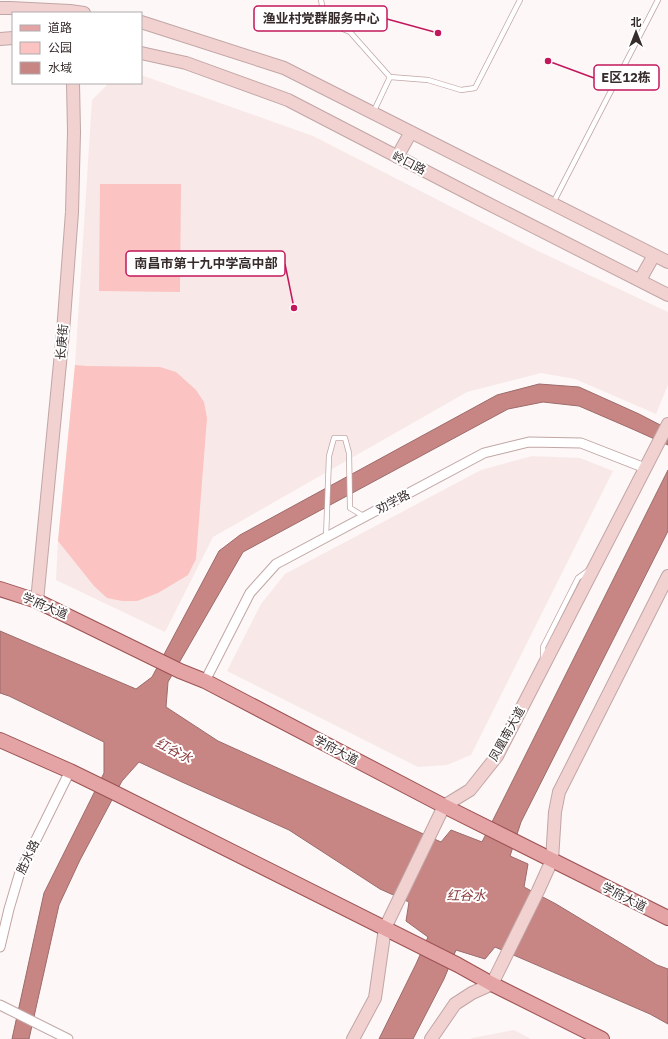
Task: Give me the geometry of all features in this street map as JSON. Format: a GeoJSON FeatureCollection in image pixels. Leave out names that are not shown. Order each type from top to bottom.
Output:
{"type":"FeatureCollection","features":[{"type":"Feature","properties":{"kind":"main road","name":"学府大道"},"geometry":{"type":"LineString","coordinates":[[0,589],[37,600],[157,660],[205,681],[444,806],[668,918]]}},
{"type":"Feature","properties":{"kind":"main road"},"geometry":{"type":"LineString","coordinates":[[0,740],[117,794],[385,928],[602,1039]]}},
{"type":"Feature","properties":{"kind":"street"},"geometry":{"type":"LineString","coordinates":[[0,8],[69,8],[81,12]]}},
{"type":"Feature","properties":{"kind":"street"},"geometry":{"type":"LineString","coordinates":[[142,22],[284,68],[668,262]]}},
{"type":"Feature","properties":{"kind":"street"},"geometry":{"type":"LineString","coordinates":[[0,39],[12,38]]}},
{"type":"Feature","properties":{"kind":"street","name":"岭口路"},"geometry":{"type":"LineString","coordinates":[[142,53],[186,63],[288,100],[668,294]]}},
{"type":"Feature","properties":{"kind":"street","name":"长庚街"},"geometry":{"type":"LineString","coordinates":[[37,600],[62,340],[72,212],[74,132],[73,84]]}},
{"type":"Feature","properties":{"kind":"street"},"geometry":{"type":"LineString","coordinates":[[397,156],[411,132]]}},
{"type":"Feature","properties":{"kind":"street"},"geometry":{"type":"LineString","coordinates":[[640,280],[654,255]]}},
{"type":"Feature","properties":{"kind":"street","name":"凤凰南大道"},"geometry":{"type":"LineString","coordinates":[[444,806],[470,790],[497,756],[668,424]]}},
{"type":"Feature","properties":{"kind":"street","name":"劝学路"},"geometry":{"type":"LineString","coordinates":[[205,681],[250,593],[276,564],[326,534],[365,517],[484,453],[529,442],[581,443],[645,468]]}},
{"type":"Feature","properties":{"kind":"street"},"geometry":{"type":"LineString","coordinates":[[431,1039],[455,1004],[472,992],[492,984],[552,860],[554,812],[559,792],[668,576]]}},
{"type":"Feature","properties":{"kind":"street","name":"胜水路"},"geometry":{"type":"LineString","coordinates":[[0,948],[9,909],[20,872],[70,771]]}},
{"type":"Feature","properties":{"kind":"street"},"geometry":{"type":"LineString","coordinates":[[353,1039],[375,998],[385,928],[444,806]]}},
{"type":"Feature","properties":{"kind":"street"},"geometry":{"type":"LineString","coordinates":[[0,1005],[68,1039]]}},
{"type":"Feature","properties":{"kind":"lane"},"geometry":{"type":"LineString","coordinates":[[321,0],[325,21],[350,32],[390,76],[428,80],[461,90],[475,88],[520,0]]}},
{"type":"Feature","properties":{"kind":"lane"},"geometry":{"type":"LineString","coordinates":[[552,204],[658,0]]}},
{"type":"Feature","properties":{"kind":"lane"},"geometry":{"type":"LineString","coordinates":[[373,113],[390,76]]}},
{"type":"Feature","properties":{"kind":"lane"},"geometry":{"type":"LineString","coordinates":[[326,534],[328,465],[334,438],[345,438],[349,453],[350,508],[365,517]]}},
{"type":"Feature","properties":{"kind":"shaded area"},"geometry":{"type":"Polygon","coordinates":[[[142,75],[313,136],[536,250],[668,312],[668,385],[656,414],[575,379],[541,373],[467,392],[213,537],[165,632],[56,580],[58,541],[75,365],[92,100],[108,84],[142,84],[142,75]]]}},
{"type":"Feature","properties":{"kind":"shaded area"},"geometry":{"type":"Polygon","coordinates":[[[532,456],[580,458],[613,471],[471,755],[447,765],[418,767],[227,671],[261,604],[285,574],[481,470],[532,456]]]}},
{"type":"Feature","properties":{"kind":"shaded area"},"geometry":{"type":"Polygon","coordinates":[[[514,1030],[531,1039],[471,1039],[472,1038],[514,1030]]]}},
{"type":"Feature","properties":{"kind":"green space"},"geometry":{"type":"Polygon","coordinates":[[[100,184],[181,184],[180,292],[99,291],[100,184]]]}},
{"type":"Feature","properties":{"kind":"green space"},"geometry":{"type":"Polygon","coordinates":[[[75,365],[160,367],[176,372],[196,390],[204,402],[207,418],[196,559],[188,575],[158,593],[137,601],[122,601],[107,598],[94,586],[58,541],[75,365]]]}},
{"type":"Feature","properties":{"kind":"water","name":"红谷水"},"geometry":{"type":"Polygon","coordinates":[[[539,384],[579,387],[639,414],[668,429],[668,445],[579,406],[543,402],[508,409],[243,552],[168,682],[166,707],[218,741],[441,842],[451,830],[482,842],[668,470],[668,531],[521,822],[510,856],[528,864],[524,887],[556,904],[657,965],[668,969],[668,1024],[650,1014],[495,947],[485,959],[456,950],[444,979],[413,1039],[379,1039],[428,937],[406,921],[409,902],[380,889],[289,830],[139,762],[122,781],[80,860],[59,905],[29,1039],[12,1039],[44,893],[104,773],[104,742],[0,693],[0,631],[136,689],[152,677],[219,551],[240,535],[497,395],[539,384]]]}},
{"type":"Feature","properties":{"kind":"place","name":"渔业村党群服务中心"},"geometry":{"type":"Point","coordinates":[438,33]}},
{"type":"Feature","properties":{"kind":"place","name":"E区12栋"},"geometry":{"type":"Point","coordinates":[548,61]}},
{"type":"Feature","properties":{"kind":"place","name":"南昌市第十九中学高中部"},"geometry":{"type":"Point","coordinates":[294,308]}}]}
